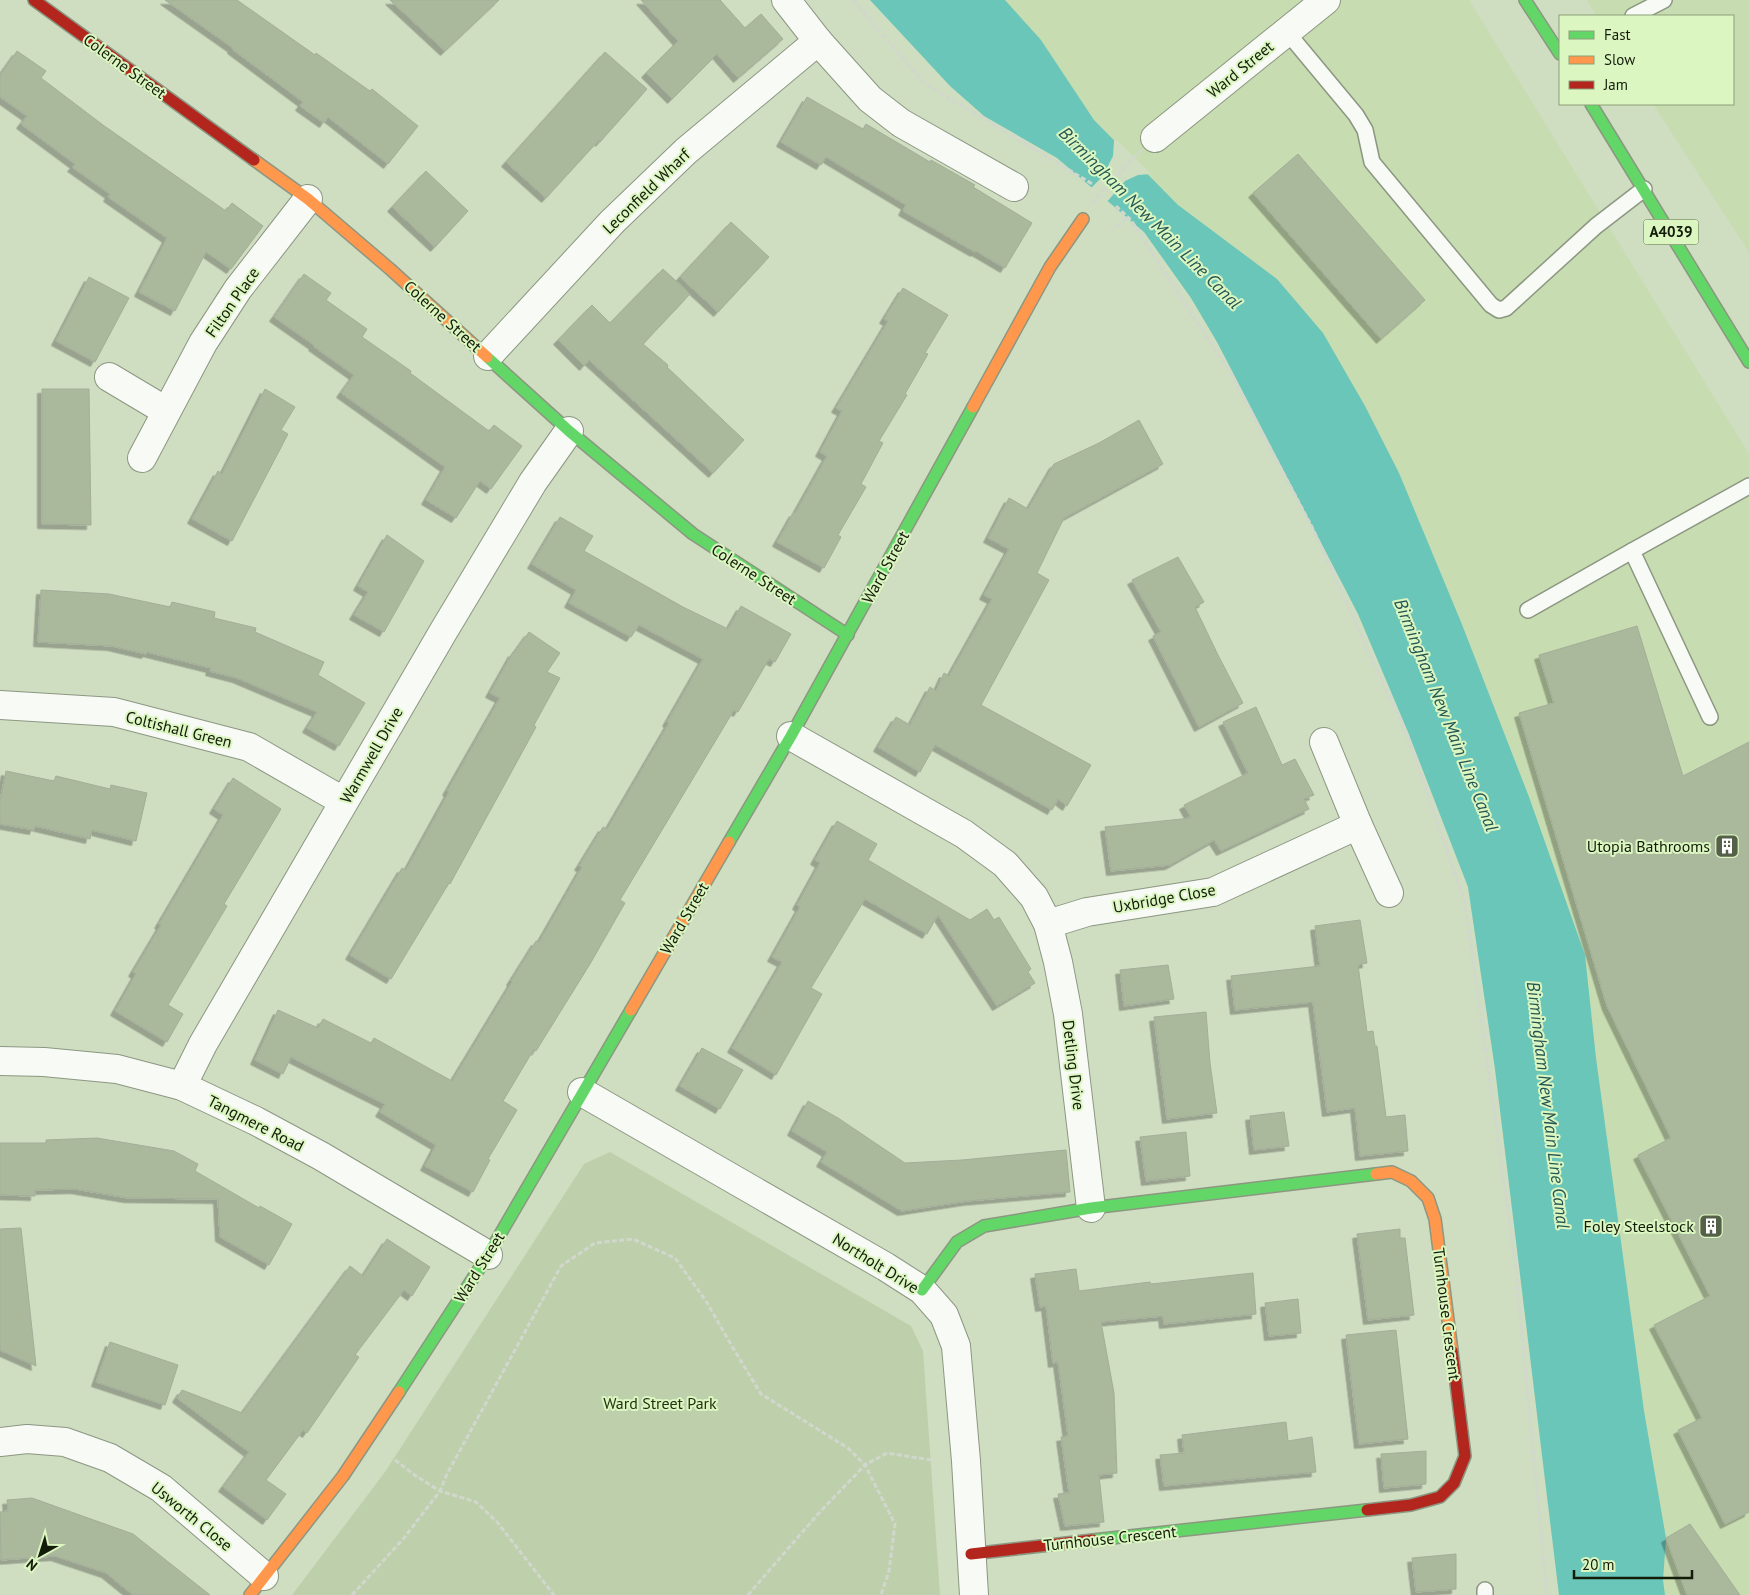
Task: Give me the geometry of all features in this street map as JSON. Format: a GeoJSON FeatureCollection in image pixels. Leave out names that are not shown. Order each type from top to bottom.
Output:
{"type":"FeatureCollection","features":[{"type":"Feature","properties":{"kind":"street","name":"Colerne Street"},"geometry":{"type":"LineString","coordinates":[[34,0],[308,199],[488,356],[569,431],[693,534],[848,635]]}},
{"type":"Feature","properties":{"kind":"street"},"geometry":{"type":"LineString","coordinates":[[786,0],[818,41],[870,98],[901,123],[1014,187]]}},
{"type":"Feature","properties":{"kind":"street","name":"Ward Street"},"geometry":{"type":"LineString","coordinates":[[1148,144],[1326,0]]}},
{"type":"Feature","properties":{"kind":"street"},"geometry":{"type":"LineString","coordinates":[[1525,0],[1559,52]]}},
{"type":"Feature","properties":{"kind":"street","name":"Leconfield Wharf"},"geometry":{"type":"LineString","coordinates":[[488,356],[612,222],[686,151],[818,41]]}},
{"type":"Feature","properties":{"kind":"street","name":"A4039"},"geometry":{"type":"LineString","coordinates":[[1592,105],[1749,362]]}},
{"type":"Feature","properties":{"kind":"street","name":"Filton Place"},"geometry":{"type":"LineString","coordinates":[[142,458],[203,343],[238,289],[308,199]]}},
{"type":"Feature","properties":{"kind":"street","name":"Ward Street"},"geometry":{"type":"LineString","coordinates":[[257,1586],[343,1476],[369,1439],[488,1255],[791,736],[1045,274],[1083,219]]}},
{"type":"Feature","properties":{"kind":"street"},"geometry":{"type":"LineString","coordinates":[[109,377],[166,411]]}},
{"type":"Feature","properties":{"kind":"street","name":"Warmwell Drive"},"geometry":{"type":"LineString","coordinates":[[182,1086],[203,1044],[533,482],[569,431]]}},
{"type":"Feature","properties":{"kind":"street","name":"Coltishall Green"},"geometry":{"type":"LineString","coordinates":[[0,705],[114,712],[249,747],[344,802]]}},
{"type":"Feature","properties":{"kind":"street","name":"Detling Drive"},"geometry":{"type":"LineString","coordinates":[[791,736],[964,834],[1005,864],[1034,897],[1048,924],[1058,962],[1068,1014],[1091,1208]]}},
{"type":"Feature","properties":{"kind":"street"},"geometry":{"type":"LineString","coordinates":[[1324,742],[1358,825],[1389,893]]}},
{"type":"Feature","properties":{"kind":"street","name":"Uxbridge Close"},"geometry":{"type":"LineString","coordinates":[[1048,924],[1087,912],[1213,892],[1358,825]]}},
{"type":"Feature","properties":{"kind":"street","name":"Tangmere Road"},"geometry":{"type":"LineString","coordinates":[[0,1061],[44,1062],[117,1069],[182,1086],[256,1121],[313,1152],[488,1255]]}},
{"type":"Feature","properties":{"kind":"street","name":"Northolt Drive"},"geometry":{"type":"LineString","coordinates":[[582,1092],[869,1257],[922,1290],[944,1315],[956,1346],[966,1461],[974,1595]]}},
{"type":"Feature","properties":{"kind":"street","name":"Turnhouse Crescent"},"geometry":{"type":"LineString","coordinates":[[922,1290],[957,1242],[984,1226],[1091,1208],[1392,1172],[1411,1181],[1428,1198],[1435,1219],[1464,1456],[1454,1483],[1440,1497],[1411,1505],[971,1554]]}},
{"type":"Feature","properties":{"kind":"street","name":"Usworth Close"},"geometry":{"type":"LineString","coordinates":[[0,1442],[27,1438],[65,1442],[110,1458],[161,1488],[257,1586]]}},
{"type":"Feature","properties":{"kind":"lane"},"geometry":{"type":"LineString","coordinates":[[1635,15],[1664,0]]}},
{"type":"Feature","properties":{"kind":"lane"},"geometry":{"type":"LineString","coordinates":[[1287,32],[1356,115],[1365,130],[1372,162],[1491,305],[1499,310],[1506,308],[1596,226],[1644,189]]}},
{"type":"Feature","properties":{"kind":"lane"},"geometry":{"type":"LineString","coordinates":[[1528,610],[1749,486]]}},
{"type":"Feature","properties":{"kind":"lane"},"geometry":{"type":"LineString","coordinates":[[1632,551],[1710,717]]}},
{"type":"Feature","properties":{"kind":"path"},"geometry":{"type":"LineString","coordinates":[[1092,203],[1148,144]]}},
{"type":"Feature","properties":{"kind":"path"},"geometry":{"type":"LineString","coordinates":[[352,1595],[404,1538],[440,1491],[447,1474],[561,1266],[595,1243],[632,1239],[675,1258],[706,1301],[761,1394],[848,1448],[865,1465],[896,1524],[889,1571],[880,1595]]}},
{"type":"Feature","properties":{"kind":"path"},"geometry":{"type":"LineString","coordinates":[[369,1439],[416,1476],[440,1491],[476,1502],[497,1522],[554,1595]]}},
{"type":"Feature","properties":{"kind":"path"},"geometry":{"type":"LineString","coordinates":[[748,1595],[818,1514],[865,1465],[886,1453],[929,1460],[966,1461]]}},
{"type":"Feature","properties":{"kind":"shaded area"},"geometry":{"type":"Polygon","coordinates":[[[1005,0],[1469,0],[1749,454],[1749,1595],[1647,1595],[1553,993],[1178,205],[1094,120],[1041,40],[1005,0]]]}},
{"type":"Feature","properties":{"kind":"shaded area"},"geometry":{"type":"Polygon","coordinates":[[[1587,0],[1749,0],[1749,252],[1654,105],[1734,105],[1734,15],[1596,15],[1587,0]]]}},
{"type":"Feature","properties":{"kind":"green space","name":"Ward Street Park"},"geometry":{"type":"Polygon","coordinates":[[[610,1152],[911,1326],[923,1351],[940,1595],[292,1595],[385,1472],[584,1164],[610,1152]]]}},
{"type":"Feature","properties":{"kind":"water","name":"Birmingham New Main Line Canal"},"geometry":{"type":"Polygon","coordinates":[[[870,0],[1005,0],[1041,40],[1094,120],[1178,205],[1277,279],[1323,333],[1365,406],[1399,473],[1461,622],[1529,797],[1585,955],[1596,1058],[1644,1411],[1666,1538],[1663,1580],[1665,1595],[1559,1595],[1495,1069],[1468,887],[1408,732],[1358,614],[1217,342],[1191,298],[1144,232],[1057,158],[984,116],[950,86],[870,0]]]}},
{"type":"Feature","properties":{"kind":"pier"},"geometry":{"type":"Polygon","coordinates":[[[1116,139],[1151,174],[1138,175],[1125,181],[1106,203],[1090,189],[1103,176],[1113,156],[1114,141],[1116,139]]]}},
{"type":"Feature","properties":{"kind":"building"},"geometry":{"type":"Polygon","coordinates":[[[165,0],[237,0],[315,55],[316,53],[370,91],[372,89],[418,126],[388,164],[328,117],[324,123],[300,106],[303,102],[233,48],[165,0]]]}},
{"type":"Feature","properties":{"kind":"building"},"geometry":{"type":"Polygon","coordinates":[[[390,0],[499,0],[445,51],[390,0]]]}},
{"type":"Feature","properties":{"kind":"building"},"geometry":{"type":"Polygon","coordinates":[[[641,0],[720,0],[745,28],[761,14],[783,39],[738,78],[717,54],[672,99],[646,73],[678,41],[641,0]]]}},
{"type":"Feature","properties":{"kind":"building"},"geometry":{"type":"Polygon","coordinates":[[[17,51],[46,71],[41,78],[103,125],[226,211],[232,203],[263,226],[231,269],[206,252],[175,311],[139,292],[167,238],[108,197],[110,194],[72,167],[75,164],[21,124],[27,116],[0,97],[0,75],[17,51]]]}},
{"type":"Feature","properties":{"kind":"building"},"geometry":{"type":"Polygon","coordinates":[[[605,52],[647,89],[600,142],[599,140],[546,198],[506,162],[605,52]]]}},
{"type":"Feature","properties":{"kind":"building"},"geometry":{"type":"Polygon","coordinates":[[[807,97],[863,129],[866,124],[930,162],[931,160],[975,185],[973,187],[1032,223],[1005,268],[903,211],[906,205],[826,157],[821,165],[781,142],[807,97]]]}},
{"type":"Feature","properties":{"kind":"building"},"geometry":{"type":"Polygon","coordinates":[[[1298,154],[1425,300],[1381,339],[1253,193],[1298,154]]]}},
{"type":"Feature","properties":{"kind":"building"},"geometry":{"type":"Polygon","coordinates":[[[426,171],[468,211],[435,247],[392,207],[426,171]]]}},
{"type":"Feature","properties":{"kind":"building"},"geometry":{"type":"Polygon","coordinates":[[[731,222],[769,257],[718,312],[680,277],[731,222]]]}},
{"type":"Feature","properties":{"kind":"building"},"geometry":{"type":"Polygon","coordinates":[[[663,269],[690,294],[643,344],[668,365],[667,367],[744,440],[713,473],[589,360],[584,366],[558,340],[592,305],[610,323],[663,269]]]}},
{"type":"Feature","properties":{"kind":"building"},"geometry":{"type":"Polygon","coordinates":[[[304,274],[331,293],[326,300],[367,329],[362,337],[411,371],[410,373],[489,431],[494,425],[522,446],[491,489],[480,481],[456,518],[426,500],[445,467],[341,393],[354,375],[274,317],[304,274]]]}},
{"type":"Feature","properties":{"kind":"building"},"geometry":{"type":"Polygon","coordinates":[[[89,277],[129,298],[95,362],[56,341],[89,277]]]}},
{"type":"Feature","properties":{"kind":"building"},"geometry":{"type":"Polygon","coordinates":[[[903,288],[948,315],[925,353],[928,354],[905,394],[907,395],[879,441],[883,443],[861,484],[866,487],[838,535],[841,537],[824,568],[777,542],[827,456],[820,452],[842,411],[836,408],[888,321],[884,319],[903,288]]]}},
{"type":"Feature","properties":{"kind":"building"},"geometry":{"type":"Polygon","coordinates":[[[42,389],[89,389],[91,525],[42,524],[42,389]]]}},
{"type":"Feature","properties":{"kind":"building"},"geometry":{"type":"Polygon","coordinates":[[[265,389],[295,407],[281,430],[288,434],[232,541],[192,519],[218,471],[222,474],[265,389]]]}},
{"type":"Feature","properties":{"kind":"building"},"geometry":{"type":"Polygon","coordinates":[[[1139,420],[1163,464],[1064,518],[1037,573],[1049,580],[981,705],[1091,765],[1067,806],[1058,799],[1052,810],[935,745],[920,772],[878,747],[896,717],[910,725],[930,687],[936,691],[944,673],[949,676],[992,599],[984,595],[1009,549],[988,538],[1009,498],[1028,509],[1054,464],[1099,443],[1139,420]]]}},
{"type":"Feature","properties":{"kind":"building"},"geometry":{"type":"Polygon","coordinates":[[[560,517],[593,536],[584,551],[683,607],[728,629],[741,606],[791,634],[775,662],[769,659],[738,712],[734,710],[620,900],[625,903],[590,964],[536,1051],[534,1049],[503,1101],[517,1110],[488,1159],[490,1160],[473,1192],[425,1166],[436,1145],[380,1112],[385,1104],[291,1057],[283,1074],[255,1060],[278,1010],[318,1028],[323,1019],[371,1043],[374,1038],[452,1081],[536,941],[539,942],[582,867],[579,866],[603,827],[607,829],[669,723],[667,722],[703,659],[639,625],[631,637],[569,603],[576,590],[532,564],[560,517]]]}},
{"type":"Feature","properties":{"kind":"building"},"geometry":{"type":"Polygon","coordinates":[[[387,535],[424,561],[384,632],[354,615],[368,592],[358,586],[387,535]]]}},
{"type":"Feature","properties":{"kind":"building"},"geometry":{"type":"Polygon","coordinates":[[[1178,557],[1204,602],[1195,607],[1243,703],[1199,727],[1153,636],[1161,632],[1132,580],[1178,557]]]}},
{"type":"Feature","properties":{"kind":"building"},"geometry":{"type":"Polygon","coordinates":[[[41,590],[109,594],[170,607],[172,602],[215,612],[214,618],[256,628],[255,632],[324,662],[318,675],[365,703],[339,746],[307,728],[317,712],[237,678],[210,671],[211,668],[147,652],[146,654],[112,646],[38,642],[41,590]]]}},
{"type":"Feature","properties":{"kind":"building"},"geometry":{"type":"Polygon","coordinates":[[[1637,626],[1683,776],[1749,742],[1749,1512],[1725,1524],[1678,1430],[1702,1418],[1654,1325],[1710,1296],[1638,1155],[1671,1138],[1607,1006],[1519,713],[1554,703],[1539,655],[1637,626]]]}},
{"type":"Feature","properties":{"kind":"building"},"geometry":{"type":"Polygon","coordinates":[[[529,632],[560,653],[547,672],[560,678],[534,725],[536,727],[450,884],[391,979],[350,955],[402,868],[406,870],[449,792],[447,791],[500,698],[490,693],[513,652],[529,632]]]}},
{"type":"Feature","properties":{"kind":"building"},"geometry":{"type":"Polygon","coordinates":[[[1256,707],[1282,765],[1295,759],[1314,795],[1304,799],[1309,809],[1221,851],[1214,840],[1170,865],[1111,871],[1105,827],[1191,818],[1184,805],[1248,773],[1223,722],[1256,707]]]}},
{"type":"Feature","properties":{"kind":"building"},"geometry":{"type":"Polygon","coordinates":[[[6,771],[54,781],[56,776],[110,789],[111,785],[147,793],[136,841],[92,830],[90,839],[35,826],[34,830],[0,824],[0,801],[6,771]]]}},
{"type":"Feature","properties":{"kind":"building"},"geometry":{"type":"Polygon","coordinates":[[[233,778],[281,809],[224,904],[227,906],[168,1005],[183,1014],[167,1042],[115,1011],[136,974],[133,972],[161,925],[159,924],[223,815],[214,809],[233,778]]]}},
{"type":"Feature","properties":{"kind":"building"},"geometry":{"type":"Polygon","coordinates":[[[837,821],[877,844],[868,860],[970,920],[987,909],[994,920],[999,917],[1031,969],[1028,972],[1035,983],[997,1006],[938,915],[927,934],[865,899],[811,988],[822,994],[776,1075],[732,1048],[782,962],[772,957],[800,907],[797,905],[820,863],[815,860],[837,821]]]}},
{"type":"Feature","properties":{"kind":"building"},"geometry":{"type":"Polygon","coordinates":[[[1360,920],[1367,963],[1358,965],[1367,1032],[1373,1031],[1375,1046],[1377,1046],[1386,1117],[1405,1115],[1408,1151],[1360,1156],[1355,1108],[1327,1112],[1313,1002],[1235,1010],[1231,976],[1320,966],[1315,926],[1360,920]]]}},
{"type":"Feature","properties":{"kind":"building"},"geometry":{"type":"Polygon","coordinates":[[[1168,965],[1174,999],[1124,1006],[1120,970],[1168,965]]]}},
{"type":"Feature","properties":{"kind":"building"},"geometry":{"type":"Polygon","coordinates":[[[1206,1012],[1210,1063],[1217,1113],[1167,1119],[1154,1017],[1206,1012]]]}},
{"type":"Feature","properties":{"kind":"building"},"geometry":{"type":"Polygon","coordinates":[[[702,1048],[743,1070],[720,1109],[680,1086],[702,1048]]]}},
{"type":"Feature","properties":{"kind":"building"},"geometry":{"type":"Polygon","coordinates":[[[808,1101],[838,1118],[905,1163],[962,1160],[1066,1150],[1070,1192],[967,1201],[902,1211],[821,1162],[827,1152],[792,1131],[808,1101]]]}},
{"type":"Feature","properties":{"kind":"building"},"geometry":{"type":"Polygon","coordinates":[[[1284,1112],[1289,1146],[1254,1150],[1250,1116],[1284,1112]]]}},
{"type":"Feature","properties":{"kind":"building"},"geometry":{"type":"Polygon","coordinates":[[[1186,1132],[1190,1176],[1146,1181],[1140,1137],[1186,1132]]]}},
{"type":"Feature","properties":{"kind":"building"},"geometry":{"type":"Polygon","coordinates":[[[97,1138],[174,1151],[198,1164],[195,1171],[259,1208],[260,1206],[292,1224],[269,1265],[220,1237],[218,1199],[128,1198],[75,1189],[35,1190],[35,1196],[0,1195],[0,1143],[46,1143],[46,1140],[97,1138]]]}},
{"type":"Feature","properties":{"kind":"building"},"geometry":{"type":"Polygon","coordinates":[[[21,1228],[36,1366],[0,1350],[0,1229],[21,1228]]]}},
{"type":"Feature","properties":{"kind":"building"},"geometry":{"type":"Polygon","coordinates":[[[1400,1229],[1400,1238],[1405,1238],[1414,1315],[1368,1320],[1357,1234],[1400,1229]]]}},
{"type":"Feature","properties":{"kind":"building"},"geometry":{"type":"Polygon","coordinates":[[[387,1239],[430,1267],[412,1296],[404,1290],[355,1355],[359,1357],[307,1433],[303,1430],[266,1480],[286,1494],[267,1520],[223,1487],[249,1452],[177,1398],[182,1390],[242,1413],[350,1266],[363,1276],[387,1239]]]}},
{"type":"Feature","properties":{"kind":"building"},"geometry":{"type":"Polygon","coordinates":[[[1076,1269],[1079,1291],[1150,1282],[1151,1284],[1253,1273],[1256,1314],[1164,1324],[1163,1316],[1101,1322],[1114,1393],[1117,1473],[1099,1475],[1104,1522],[1065,1526],[1058,1494],[1069,1493],[1061,1437],[1068,1436],[1058,1362],[1053,1363],[1046,1306],[1040,1307],[1035,1274],[1076,1269]]]}},
{"type":"Feature","properties":{"kind":"building"},"geometry":{"type":"Polygon","coordinates":[[[1298,1299],[1301,1333],[1269,1336],[1265,1303],[1298,1299]]]}},
{"type":"Feature","properties":{"kind":"building"},"geometry":{"type":"Polygon","coordinates":[[[1396,1330],[1408,1439],[1359,1444],[1346,1335],[1396,1330]]]}},
{"type":"Feature","properties":{"kind":"building"},"geometry":{"type":"Polygon","coordinates":[[[110,1342],[178,1365],[165,1405],[96,1382],[110,1342]]]}},
{"type":"Feature","properties":{"kind":"building"},"geometry":{"type":"Polygon","coordinates":[[[1286,1422],[1288,1441],[1312,1437],[1316,1472],[1164,1486],[1160,1455],[1184,1453],[1182,1435],[1286,1422]]]}},
{"type":"Feature","properties":{"kind":"building"},"geometry":{"type":"Polygon","coordinates":[[[1426,1451],[1426,1484],[1384,1488],[1381,1454],[1426,1451]]]}},
{"type":"Feature","properties":{"kind":"building"},"geometry":{"type":"Polygon","coordinates":[[[32,1498],[133,1534],[210,1595],[133,1595],[106,1573],[55,1556],[1,1560],[0,1512],[8,1511],[7,1500],[32,1498]]]}},
{"type":"Feature","properties":{"kind":"building"},"geometry":{"type":"Polygon","coordinates":[[[1690,1524],[1740,1595],[1687,1595],[1666,1538],[1690,1524]]]}},
{"type":"Feature","properties":{"kind":"building"},"geometry":{"type":"Polygon","coordinates":[[[1456,1554],[1456,1589],[1416,1592],[1412,1558],[1456,1554]]]}},
{"type":"Feature","properties":{"kind":"traffic: fast"},"geometry":{"type":"LineString","coordinates":[[1525,0],[1559,52]]}},
{"type":"Feature","properties":{"kind":"traffic: fast"},"geometry":{"type":"LineString","coordinates":[[1592,105],[1749,362]]}},
{"type":"Feature","properties":{"kind":"traffic: fast"},"geometry":{"type":"LineString","coordinates":[[487,357],[569,431],[693,534],[848,635]]}},
{"type":"Feature","properties":{"kind":"traffic: fast"},"geometry":{"type":"LineString","coordinates":[[729,842],[791,736],[973,407]]}},
{"type":"Feature","properties":{"kind":"traffic: fast"},"geometry":{"type":"LineString","coordinates":[[399,1392],[488,1255],[631,1010]]}},
{"type":"Feature","properties":{"kind":"traffic: fast"},"geometry":{"type":"LineString","coordinates":[[922,1290],[957,1242],[984,1226],[1091,1208],[1376,1174]]}},
{"type":"Feature","properties":{"kind":"traffic: fast"},"geometry":{"type":"LineString","coordinates":[[1093,1540],[1367,1510]]}},
{"type":"Feature","properties":{"kind":"traffic: slow"},"geometry":{"type":"LineString","coordinates":[[254,160],[308,199],[390,269],[487,357]]}},
{"type":"Feature","properties":{"kind":"traffic: slow"},"geometry":{"type":"LineString","coordinates":[[973,407],[1050,267],[1083,219]]}},
{"type":"Feature","properties":{"kind":"traffic: slow"},"geometry":{"type":"LineString","coordinates":[[631,1010],[729,842]]}},
{"type":"Feature","properties":{"kind":"traffic: slow"},"geometry":{"type":"LineString","coordinates":[[1376,1174],[1392,1172],[1411,1181],[1428,1198],[1435,1219],[1452,1351]]}},
{"type":"Feature","properties":{"kind":"traffic: slow"},"geometry":{"type":"LineString","coordinates":[[250,1595],[343,1476],[399,1392]]}},
{"type":"Feature","properties":{"kind":"traffic: jam"},"geometry":{"type":"LineString","coordinates":[[34,0],[254,160]]}},
{"type":"Feature","properties":{"kind":"traffic: jam"},"geometry":{"type":"LineString","coordinates":[[1367,1510],[1411,1505],[1440,1497],[1454,1483],[1465,1456],[1452,1351]]}},
{"type":"Feature","properties":{"kind":"traffic: jam"},"geometry":{"type":"LineString","coordinates":[[971,1554],[1093,1540]]}},
{"type":"Feature","properties":{"kind":"place","name":"Utopia Bathrooms"},"geometry":{"type":"Point","coordinates":[1727,846]}},
{"type":"Feature","properties":{"kind":"place","name":"Foley Steelstock"},"geometry":{"type":"Point","coordinates":[1711,1226]}}]}
